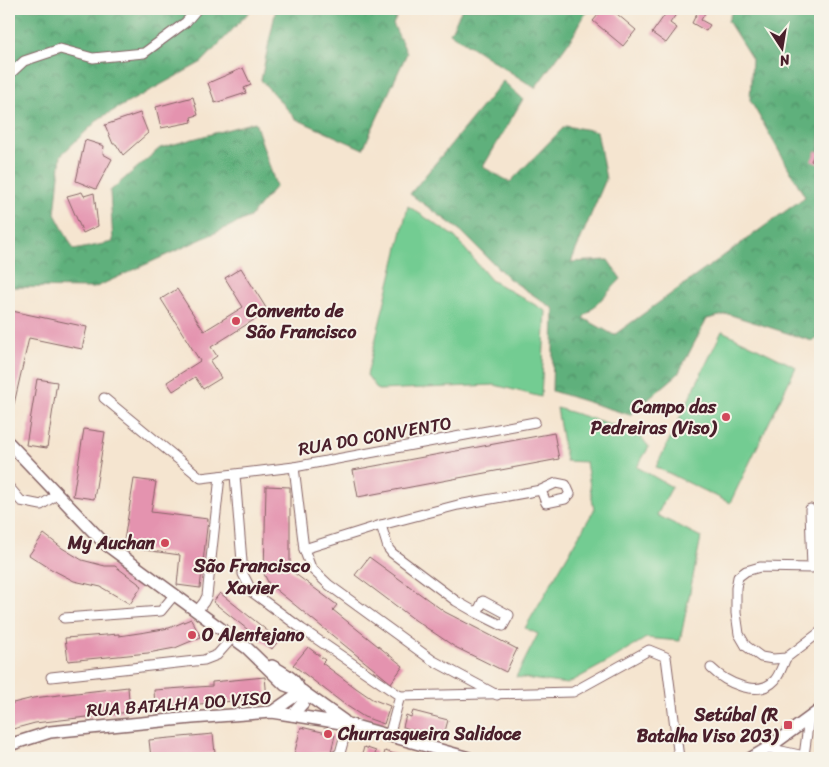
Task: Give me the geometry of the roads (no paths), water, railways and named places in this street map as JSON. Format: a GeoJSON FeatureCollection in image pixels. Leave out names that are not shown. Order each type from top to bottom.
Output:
{"type":"FeatureCollection","features":[{"type":"Feature","properties":{"kind":"street"},"geometry":{"type":"LineString","coordinates":[[9,76],[24,61],[60,49],[93,58],[144,53],[186,22],[197,9]]}},
{"type":"Feature","properties":{"kind":"street","name":"RUA DO CONVENTO"},"geometry":{"type":"LineString","coordinates":[[104,398],[201,478],[294,467],[535,422]]}},
{"type":"Feature","properties":{"kind":"street"},"geometry":{"type":"LineString","coordinates":[[9,443],[104,543],[258,657],[293,678],[302,691],[348,724],[340,753],[332,758]]}},
{"type":"Feature","properties":{"kind":"street"},"geometry":{"type":"LineString","coordinates":[[294,467],[304,549],[311,568],[329,585],[432,660],[498,695]]}},
{"type":"Feature","properties":{"kind":"street"},"geometry":{"type":"LineString","coordinates":[[235,475],[243,574],[252,592],[302,629],[400,696],[573,692],[649,650],[666,657],[679,758]]}},
{"type":"Feature","properties":{"kind":"street"},"geometry":{"type":"LineString","coordinates":[[197,611],[207,596],[220,476]]}},
{"type":"Feature","properties":{"kind":"street"},"geometry":{"type":"LineString","coordinates":[[9,487],[21,501],[41,505],[58,494]]}},
{"type":"Feature","properties":{"kind":"street"},"geometry":{"type":"LineString","coordinates":[[304,549],[381,525],[458,505],[541,490]]}},
{"type":"Feature","properties":{"kind":"street"},"geometry":{"type":"LineString","coordinates":[[810,509],[812,568],[760,567],[746,571],[738,578],[736,613],[739,634],[746,646],[761,657],[773,660],[786,658],[820,634]]}},
{"type":"Feature","properties":{"kind":"street"},"geometry":{"type":"LineString","coordinates":[[381,525],[388,548],[392,553],[456,601],[477,613]]}},
{"type":"Feature","properties":{"kind":"street"},"geometry":{"type":"LineString","coordinates":[[64,618],[161,611],[175,594]]}},
{"type":"Feature","properties":{"kind":"street"},"geometry":{"type":"LineString","coordinates":[[51,677],[204,660],[217,655],[232,638]]}},
{"type":"Feature","properties":{"kind":"street"},"geometry":{"type":"LineString","coordinates":[[710,668],[733,684],[747,688],[763,687],[775,680],[786,658]]}},
{"type":"Feature","properties":{"kind":"street"},"geometry":{"type":"LineString","coordinates":[[272,712],[302,691]]}},
{"type":"Feature","properties":{"kind":"street"},"geometry":{"type":"LineString","coordinates":[[292,715],[303,703],[302,691]]}},
{"type":"Feature","properties":{"kind":"street"},"geometry":{"type":"LineString","coordinates":[[389,736],[400,696]]}},
{"type":"Feature","properties":{"kind":"street"},"geometry":{"type":"LineString","coordinates":[[751,758],[820,710]]}},
{"type":"Feature","properties":{"kind":"street","name":"RUA BATALHA DO VISO"},"geometry":{"type":"LineString","coordinates":[[9,745],[50,732],[272,712],[348,724],[469,758]]}},
{"type":"Feature","properties":{"kind":"street"},"geometry":{"type":"LineString","coordinates":[[768,748],[804,757],[809,718]]}},
{"type":"Feature","properties":{"kind":"place","name":"Convento de São Francisco"},"geometry":{"type":"Point","coordinates":[236,321]}},
{"type":"Feature","properties":{"kind":"place","name":"Campo das Pedreiras (Viso)"},"geometry":{"type":"Point","coordinates":[726,417]}},
{"type":"Feature","properties":{"kind":"place","name":"My Auchan"},"geometry":{"type":"Point","coordinates":[165,543]}},
{"type":"Feature","properties":{"kind":"place","name":"O Alentejano"},"geometry":{"type":"Point","coordinates":[192,635]}},
{"type":"Feature","properties":{"kind":"place","name":"Setúbal (R Batalha Viso 203)"},"geometry":{"type":"Point","coordinates":[788,725]}},
{"type":"Feature","properties":{"kind":"place","name":"Churrasqueira Salidoce"},"geometry":{"type":"Point","coordinates":[328,734]}},
{"type":"Feature","properties":{"kind":"district","name":"São Francisco Xavier"},"geometry":{"type":"Point","coordinates":[252,576]}}]}
